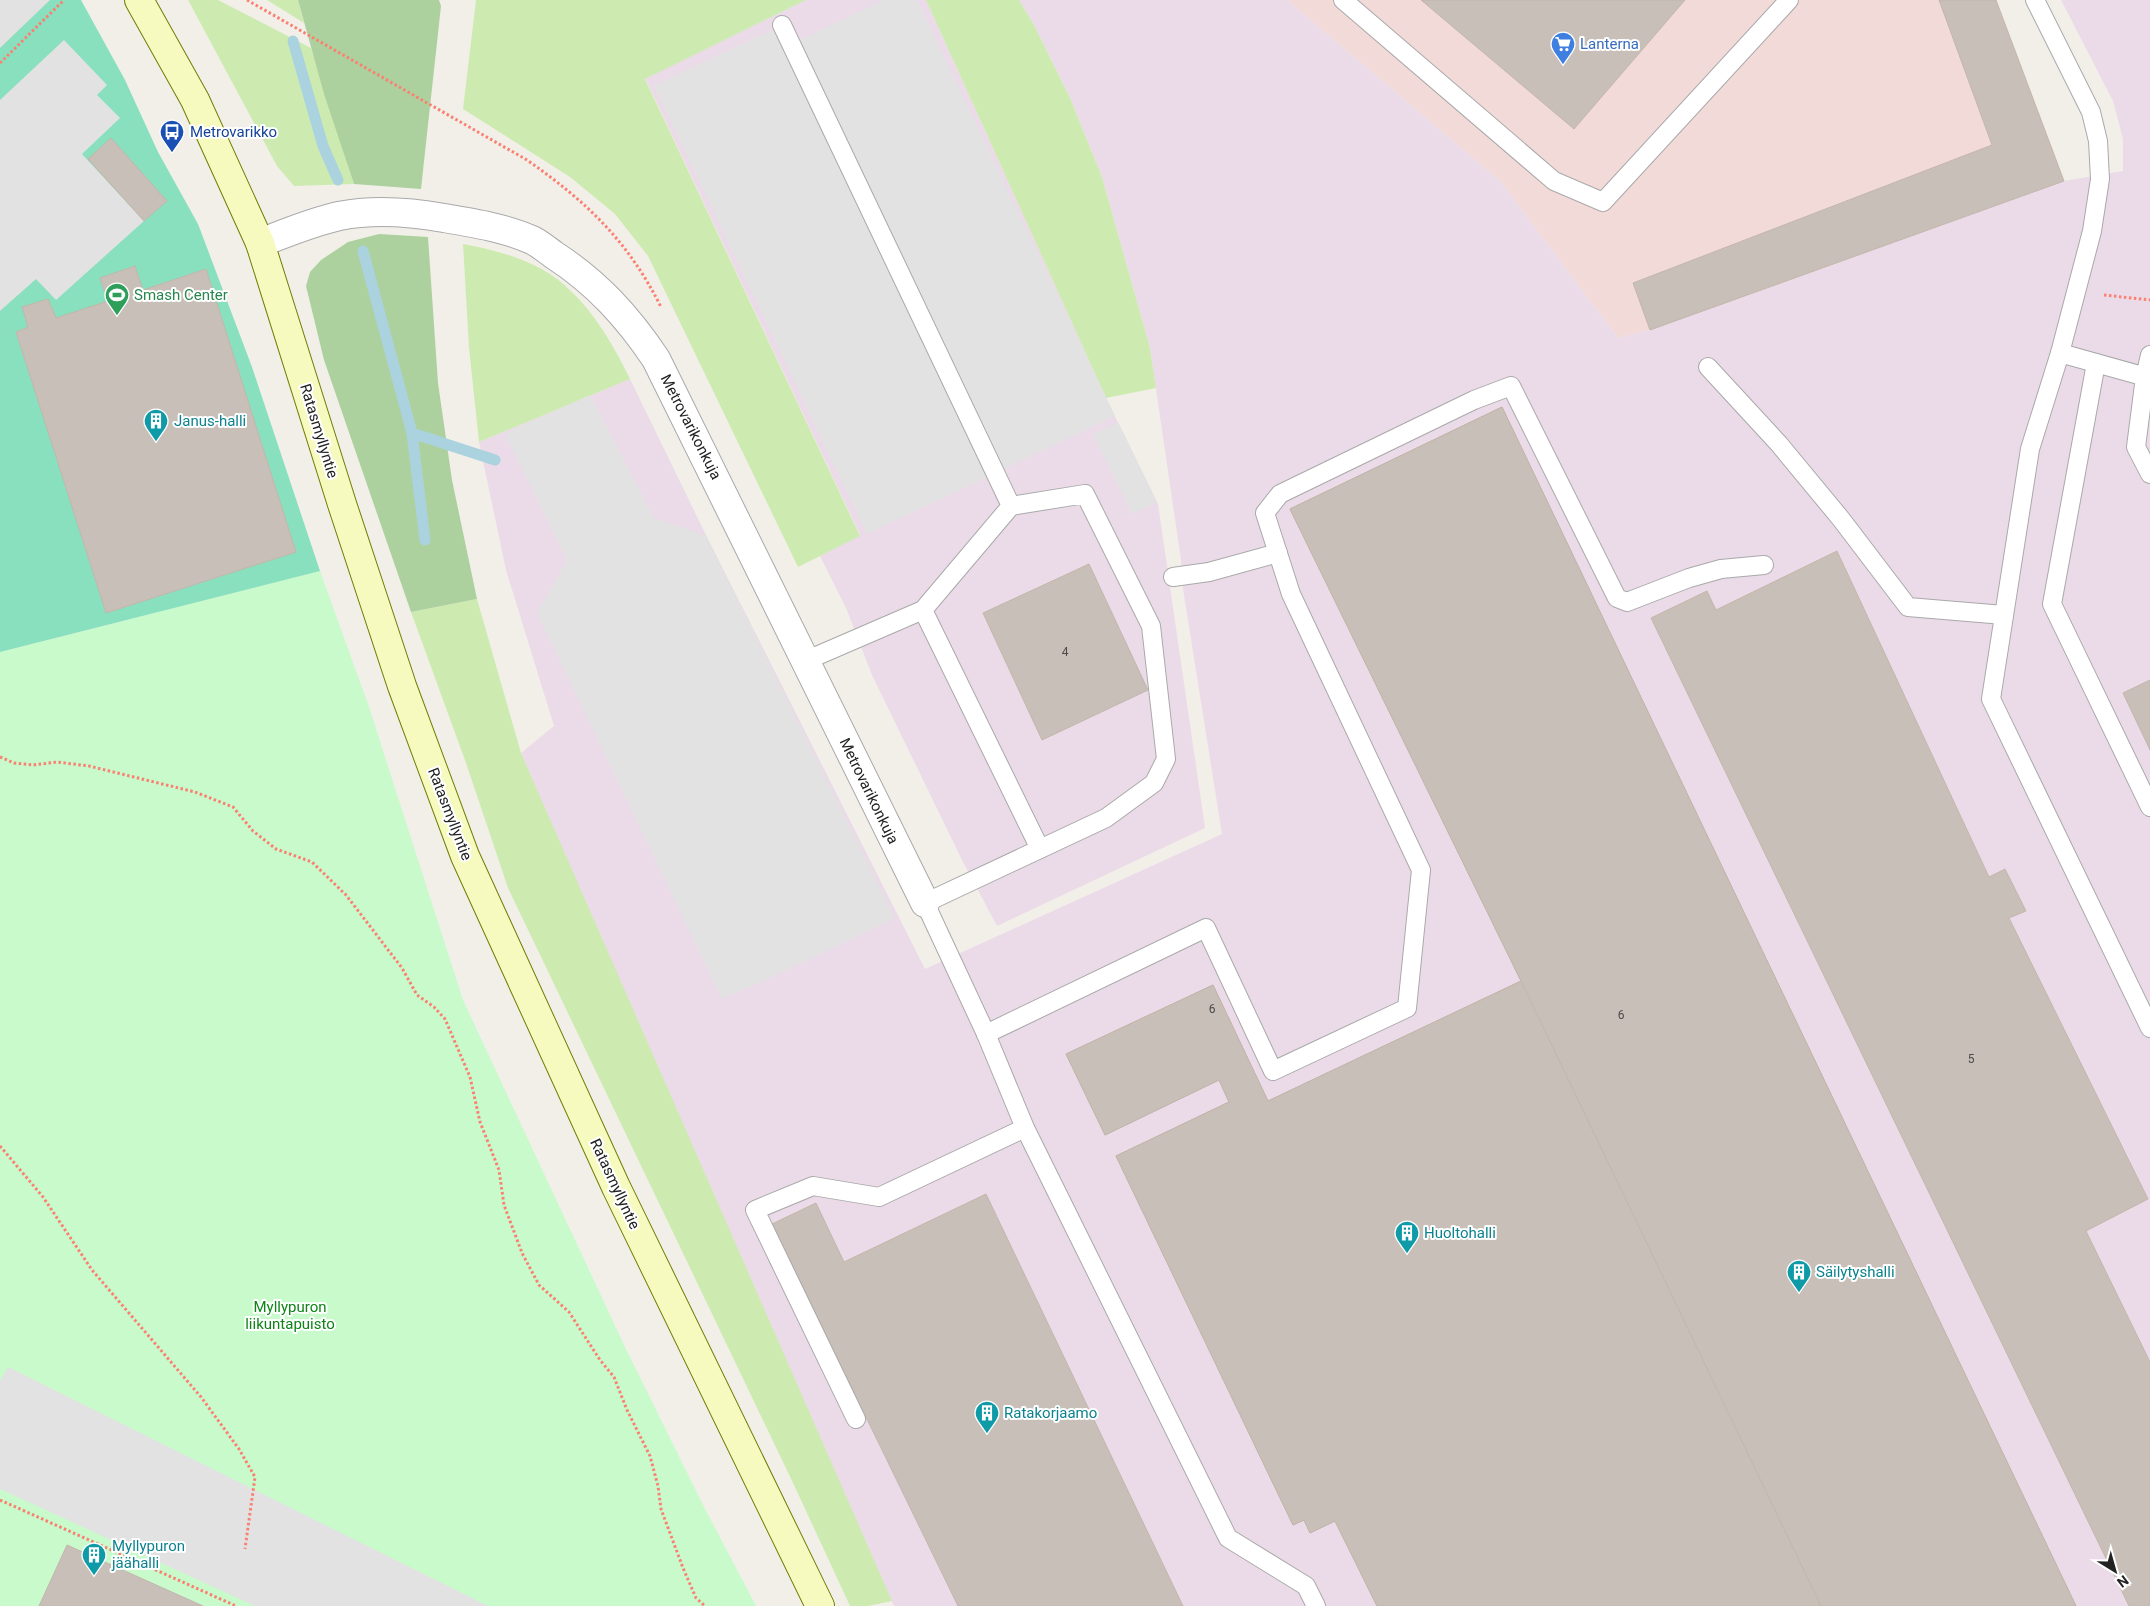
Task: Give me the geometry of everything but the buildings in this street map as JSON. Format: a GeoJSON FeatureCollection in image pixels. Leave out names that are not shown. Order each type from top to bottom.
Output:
{"type":"FeatureCollection","features":[{"type":"Feature","properties":{"kind":"street","name":"Ratasmyllyntie"},"geometry":{"type":"LineString","coordinates":[[139,0],[195,100],[260,243],[342,504],[402,686],[465,856],[616,1187],[820,1606]]}},
{"type":"Feature","properties":{"kind":"street","name":"Metrovarikonkuja"},"geometry":{"type":"LineString","coordinates":[[260,243],[304,226],[340,216],[372,213],[420,214],[484,225],[532,240],[576,269],[609,298],[635,328],[656,359],[780,605],[805,661],[925,903]]}},
{"type":"Feature","properties":{"kind":"lane"},"geometry":{"type":"LineString","coordinates":[[1343,0],[1554,181],[1603,202],[1789,0]]}},
{"type":"Feature","properties":{"kind":"lane"},"geometry":{"type":"LineString","coordinates":[[2035,0],[2091,112],[2098,141],[2100,179],[2092,231],[2060,353],[2030,449],[1991,700],[2150,1028]]}},
{"type":"Feature","properties":{"kind":"lane"},"geometry":{"type":"LineString","coordinates":[[782,25],[1010,506]]}},
{"type":"Feature","properties":{"kind":"lane"},"geometry":{"type":"LineString","coordinates":[[2060,353],[2147,378]]}},
{"type":"Feature","properties":{"kind":"lane"},"geometry":{"type":"LineString","coordinates":[[2150,355],[2136,447],[2150,474]]}},
{"type":"Feature","properties":{"kind":"lane"},"geometry":{"type":"LineString","coordinates":[[2096,363],[2052,604],[2150,807]]}},
{"type":"Feature","properties":{"kind":"lane"},"geometry":{"type":"LineString","coordinates":[[1708,367],[1792,459],[1841,519],[1908,607],[2004,615]]}},
{"type":"Feature","properties":{"kind":"lane"},"geometry":{"type":"LineString","coordinates":[[986,1034],[1206,928],[1272,1071],[1407,1008],[1421,870],[1292,594],[1265,513],[1280,494],[1474,400],[1511,386],[1617,598],[1628,602],[1689,578],[1713,571],[1764,565]]}},
{"type":"Feature","properties":{"kind":"lane"},"geometry":{"type":"LineString","coordinates":[[805,661],[922,610],[1010,506],[1085,494],[1151,626],[1166,759],[1154,783],[1106,818],[925,903],[986,1034],[1025,1128],[1228,1538],[1306,1586],[1316,1606]]}},
{"type":"Feature","properties":{"kind":"lane"},"geometry":{"type":"LineString","coordinates":[[1172,576],[1209,572],[1278,553]]}},
{"type":"Feature","properties":{"kind":"lane"},"geometry":{"type":"LineString","coordinates":[[922,610],[1040,849]]}},
{"type":"Feature","properties":{"kind":"lane"},"geometry":{"type":"LineString","coordinates":[[856,1419],[755,1210],[812,1186],[879,1196],[1025,1128]]}},
{"type":"Feature","properties":{"kind":"path"},"geometry":{"type":"LineString","coordinates":[[0,62],[64,0]]}},
{"type":"Feature","properties":{"kind":"path"},"geometry":{"type":"LineString","coordinates":[[2076,290],[2150,300]]}},
{"type":"Feature","properties":{"kind":"path"},"geometry":{"type":"LineString","coordinates":[[0,757],[14,763],[34,765],[57,762],[89,766],[195,792],[233,807],[253,831],[276,849],[312,862],[346,895],[402,968],[417,995],[434,1007],[445,1019],[470,1076],[480,1122],[499,1170],[504,1205],[522,1253],[539,1285],[569,1312],[614,1378],[627,1410],[650,1456],[658,1486],[661,1510],[683,1568],[696,1598],[705,1606]]}},
{"type":"Feature","properties":{"kind":"path"},"geometry":{"type":"LineString","coordinates":[[0,1146],[43,1197],[92,1270],[201,1397],[239,1449],[255,1477],[245,1549]]}},
{"type":"Feature","properties":{"kind":"path"},"geometry":{"type":"LineString","coordinates":[[0,1500],[236,1606]]}},
{"type":"Feature","properties":{"kind":"shaded area"},"geometry":{"type":"Polygon","coordinates":[[[0,0],[50,0],[0,48],[0,0]]]}},
{"type":"Feature","properties":{"kind":"shaded area"},"geometry":{"type":"Polygon","coordinates":[[[806,0],[926,0],[1106,398],[1158,504],[1205,828],[997,926],[963,862],[872,675],[846,608],[820,556],[860,535],[645,78],[806,0]]]}},
{"type":"Feature","properties":{"kind":"shaded area"},"geometry":{"type":"Polygon","coordinates":[[[884,0],[917,0],[1115,416],[867,534],[654,86],[782,25],[791,44],[884,0]]]}},
{"type":"Feature","properties":{"kind":"shaded area"},"geometry":{"type":"Polygon","coordinates":[[[1019,0],[1287,0],[1500,181],[1618,338],[1650,330],[2064,181],[2123,171],[2123,139],[2113,101],[2061,0],[2150,0],[2150,1606],[894,1606],[635,1036],[521,753],[554,726],[506,570],[479,442],[630,379],[706,535],[925,969],[1222,834],[1183,589],[1181,560],[1150,348],[1102,177],[1070,98],[1034,25],[1019,0]]]}},
{"type":"Feature","properties":{"kind":"shaded area"},"geometry":{"type":"Polygon","coordinates":[[[1287,0],[1996,0],[2064,181],[1650,330],[1618,338],[1500,181],[1287,0]]]}},
{"type":"Feature","properties":{"kind":"shaded area"},"geometry":{"type":"Polygon","coordinates":[[[64,40],[107,85],[97,95],[120,118],[82,154],[144,221],[56,300],[36,279],[0,311],[0,100],[64,40]]]}},
{"type":"Feature","properties":{"kind":"shaded area"},"geometry":{"type":"Polygon","coordinates":[[[590,395],[654,518],[706,536],[895,918],[722,999],[537,613],[567,560],[505,434],[590,395]]]}},
{"type":"Feature","properties":{"kind":"shaded area"},"geometry":{"type":"Polygon","coordinates":[[[1118,422],[1157,502],[1132,514],[1093,434],[1118,422]]]}},
{"type":"Feature","properties":{"kind":"shaded area"},"geometry":{"type":"Polygon","coordinates":[[[8,1367],[488,1606],[255,1606],[0,1489],[0,1381],[8,1367]]]}},
{"type":"Feature","properties":{"kind":"green space","name":"Smash Center"},"geometry":{"type":"Polygon","coordinates":[[[0,0],[81,0],[125,80],[158,152],[198,224],[252,367],[320,571],[0,652],[0,0]]]}},
{"type":"Feature","properties":{"kind":"green space"},"geometry":{"type":"Polygon","coordinates":[[[188,0],[218,0],[311,48],[354,184],[294,186],[277,166],[188,0]]]}},
{"type":"Feature","properties":{"kind":"green space"},"geometry":{"type":"Polygon","coordinates":[[[267,0],[298,0],[304,23],[267,0]]]}},
{"type":"Feature","properties":{"kind":"green space"},"geometry":{"type":"Polygon","coordinates":[[[298,0],[439,0],[441,6],[421,189],[354,184],[324,94],[298,0]]]}},
{"type":"Feature","properties":{"kind":"green space"},"geometry":{"type":"Polygon","coordinates":[[[476,0],[806,0],[645,79],[860,536],[798,567],[648,256],[615,214],[570,177],[463,109],[476,0]]]}},
{"type":"Feature","properties":{"kind":"green space"},"geometry":{"type":"Polygon","coordinates":[[[926,0],[1019,0],[1034,25],[1070,98],[1102,177],[1150,348],[1156,388],[1106,398],[926,0]]]}},
{"type":"Feature","properties":{"kind":"green space"},"geometry":{"type":"Polygon","coordinates":[[[379,234],[428,237],[438,383],[452,480],[477,599],[411,612],[324,360],[306,286],[310,272],[321,260],[348,242],[379,234]]]}},
{"type":"Feature","properties":{"kind":"green space"},"geometry":{"type":"Polygon","coordinates":[[[463,244],[497,251],[519,259],[540,268],[563,284],[597,321],[630,379],[479,442],[469,348],[463,244]]]}},
{"type":"Feature","properties":{"kind":"green space","name":"Myllypuron liikuntapuisto"},"geometry":{"type":"Polygon","coordinates":[[[320,571],[369,707],[463,1000],[625,1347],[703,1505],[756,1606],[0,1606],[0,652],[320,571]]]}},
{"type":"Feature","properties":{"kind":"green space"},"geometry":{"type":"Polygon","coordinates":[[[477,599],[521,753],[892,1601],[868,1606],[850,1606],[508,888],[466,763],[411,612],[477,599]]]}},
{"type":"Feature","properties":{"kind":"waterway"},"geometry":{"type":"LineString","coordinates":[[293,41],[323,146],[338,180]]}},
{"type":"Feature","properties":{"kind":"waterway"},"geometry":{"type":"LineString","coordinates":[[363,251],[412,433],[425,540]]}},
{"type":"Feature","properties":{"kind":"waterway"},"geometry":{"type":"LineString","coordinates":[[412,433],[495,460]]}},
{"type":"Feature","properties":{"kind":"place","name":"Lanterna"},"geometry":{"type":"Point","coordinates":[1563,65]}},
{"type":"Feature","properties":{"kind":"place","name":"Metrovarikko"},"geometry":{"type":"Point","coordinates":[172,153]}},
{"type":"Feature","properties":{"kind":"place","name":"Smash Center"},"geometry":{"type":"Point","coordinates":[117,316]}},
{"type":"Feature","properties":{"kind":"place","name":"Janus-halli"},"geometry":{"type":"Point","coordinates":[156,442]}},
{"type":"Feature","properties":{"kind":"place","name":"Huoltohalli"},"geometry":{"type":"Point","coordinates":[1407,1254]}},
{"type":"Feature","properties":{"kind":"place","name":"Säilytyshalli"},"geometry":{"type":"Point","coordinates":[1799,1293]}},
{"type":"Feature","properties":{"kind":"place","name":"Ratakorjaamo"},"geometry":{"type":"Point","coordinates":[987,1434]}},
{"type":"Feature","properties":{"kind":"place","name":"Myllypuron jäähalli"},"geometry":{"type":"Point","coordinates":[94,1576]}}]}
